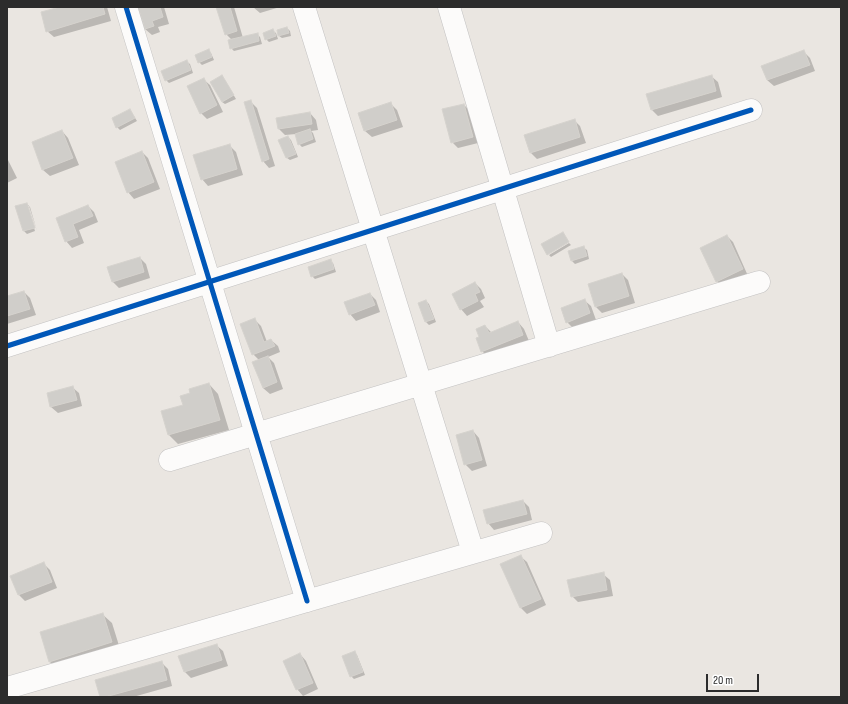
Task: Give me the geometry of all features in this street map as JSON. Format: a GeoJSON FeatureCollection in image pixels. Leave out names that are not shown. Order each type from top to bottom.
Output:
{"type":"FeatureCollection","features":[{"type":"Feature","properties":{"kind":"street"},"geometry":{"type":"LineString","coordinates":[[126,7],[307,601]]}},
{"type":"Feature","properties":{"kind":"street"},"geometry":{"type":"LineString","coordinates":[[304,7],[473,552]]}},
{"type":"Feature","properties":{"kind":"street"},"geometry":{"type":"LineString","coordinates":[[449,7],[549,346]]}},
{"type":"Feature","properties":{"kind":"street"},"geometry":{"type":"LineString","coordinates":[[7,346],[751,110]]}},
{"type":"Feature","properties":{"kind":"street"},"geometry":{"type":"LineString","coordinates":[[170,460],[759,282]]}},
{"type":"Feature","properties":{"kind":"street"},"geometry":{"type":"LineString","coordinates":[[7,688],[541,533]]}},
{"type":"Feature","properties":{"kind":"building"},"geometry":{"type":"Polygon","coordinates":[[[60,7],[103,7],[105,14],[46,32],[41,12],[60,7]]]}},
{"type":"Feature","properties":{"kind":"building"},"geometry":{"type":"Polygon","coordinates":[[[138,7],[160,7],[163,17],[152,21],[154,26],[145,29],[138,7]]]}},
{"type":"Feature","properties":{"kind":"building"},"geometry":{"type":"Polygon","coordinates":[[[216,7],[230,7],[237,31],[225,35],[216,7]]]}},
{"type":"Feature","properties":{"kind":"building"},"geometry":{"type":"Polygon","coordinates":[[[287,27],[289,33],[278,36],[277,30],[287,27]]]}},
{"type":"Feature","properties":{"kind":"building"},"geometry":{"type":"Polygon","coordinates":[[[273,29],[276,36],[265,40],[263,33],[273,29]]]}},
{"type":"Feature","properties":{"kind":"building"},"geometry":{"type":"Polygon","coordinates":[[[258,33],[259,41],[230,49],[228,40],[258,33]]]}},
{"type":"Feature","properties":{"kind":"building"},"geometry":{"type":"Polygon","coordinates":[[[209,49],[212,57],[198,63],[195,55],[209,49]]]}},
{"type":"Feature","properties":{"kind":"building"},"geometry":{"type":"Polygon","coordinates":[[[804,50],[810,65],[767,80],[761,66],[804,50]]]}},
{"type":"Feature","properties":{"kind":"building"},"geometry":{"type":"Polygon","coordinates":[[[187,60],[191,70],[165,81],[161,71],[187,60]]]}},
{"type":"Feature","properties":{"kind":"building"},"geometry":{"type":"Polygon","coordinates":[[[222,75],[234,95],[222,102],[210,82],[222,75]]]}},
{"type":"Feature","properties":{"kind":"building"},"geometry":{"type":"Polygon","coordinates":[[[712,75],[716,91],[651,110],[646,94],[712,75]]]}},
{"type":"Feature","properties":{"kind":"building"},"geometry":{"type":"Polygon","coordinates":[[[204,78],[217,105],[200,114],[187,86],[204,78]]]}},
{"type":"Feature","properties":{"kind":"building"},"geometry":{"type":"Polygon","coordinates":[[[251,100],[269,159],[262,162],[244,102],[251,100]]]}},
{"type":"Feature","properties":{"kind":"building"},"geometry":{"type":"Polygon","coordinates":[[[391,102],[397,120],[364,131],[358,113],[391,102]]]}},
{"type":"Feature","properties":{"kind":"building"},"geometry":{"type":"Polygon","coordinates":[[[464,104],[473,137],[451,143],[442,109],[464,104]]]}},
{"type":"Feature","properties":{"kind":"building"},"geometry":{"type":"Polygon","coordinates":[[[130,109],[135,118],[116,128],[112,118],[130,109]]]}},
{"type":"Feature","properties":{"kind":"building"},"geometry":{"type":"Polygon","coordinates":[[[310,112],[312,124],[278,129],[276,118],[310,112]]]}},
{"type":"Feature","properties":{"kind":"building"},"geometry":{"type":"Polygon","coordinates":[[[575,119],[580,137],[530,153],[524,135],[575,119]]]}},
{"type":"Feature","properties":{"kind":"building"},"geometry":{"type":"Polygon","coordinates":[[[310,129],[313,139],[298,145],[295,134],[310,129]]]}},
{"type":"Feature","properties":{"kind":"building"},"geometry":{"type":"Polygon","coordinates":[[[62,130],[73,158],[42,170],[32,142],[62,130]]]}},
{"type":"Feature","properties":{"kind":"building"},"geometry":{"type":"Polygon","coordinates":[[[288,136],[296,154],[286,158],[278,140],[288,136]]]}},
{"type":"Feature","properties":{"kind":"building"},"geometry":{"type":"Polygon","coordinates":[[[230,144],[237,169],[201,180],[193,155],[230,144]]]}},
{"type":"Feature","properties":{"kind":"building"},"geometry":{"type":"Polygon","coordinates":[[[142,151],[154,182],[127,193],[115,162],[142,151]]]}},
{"type":"Feature","properties":{"kind":"building"},"geometry":{"type":"Polygon","coordinates":[[[27,203],[35,228],[23,231],[15,206],[27,203]]]}},
{"type":"Feature","properties":{"kind":"building"},"geometry":{"type":"Polygon","coordinates":[[[88,205],[93,216],[73,224],[78,237],[65,242],[56,218],[88,205]]]}},
{"type":"Feature","properties":{"kind":"building"},"geometry":{"type":"Polygon","coordinates":[[[563,232],[569,242],[547,255],[541,244],[563,232]]]}},
{"type":"Feature","properties":{"kind":"building"},"geometry":{"type":"Polygon","coordinates":[[[727,235],[743,269],[716,282],[700,248],[727,235]]]}},
{"type":"Feature","properties":{"kind":"building"},"geometry":{"type":"Polygon","coordinates":[[[584,246],[587,256],[571,261],[568,251],[584,246]]]}},
{"type":"Feature","properties":{"kind":"building"},"geometry":{"type":"Polygon","coordinates":[[[140,257],[144,272],[112,282],[107,267],[140,257]]]}},
{"type":"Feature","properties":{"kind":"building"},"geometry":{"type":"Polygon","coordinates":[[[331,259],[334,269],[311,277],[308,267],[331,259]]]}},
{"type":"Feature","properties":{"kind":"building"},"geometry":{"type":"Polygon","coordinates":[[[622,273],[629,296],[595,307],[588,284],[622,273]]]}},
{"type":"Feature","properties":{"kind":"building"},"geometry":{"type":"Polygon","coordinates":[[[475,282],[480,292],[475,294],[478,301],[460,310],[452,294],[475,282]]]}},
{"type":"Feature","properties":{"kind":"building"},"geometry":{"type":"Polygon","coordinates":[[[24,291],[30,309],[7,316],[7,296],[24,291]]]}},
{"type":"Feature","properties":{"kind":"building"},"geometry":{"type":"Polygon","coordinates":[[[370,293],[375,305],[349,315],[344,302],[370,293]]]}},
{"type":"Feature","properties":{"kind":"building"},"geometry":{"type":"Polygon","coordinates":[[[585,299],[590,313],[566,323],[561,308],[585,299]]]}},
{"type":"Feature","properties":{"kind":"building"},"geometry":{"type":"Polygon","coordinates":[[[426,300],[434,319],[425,322],[418,303],[426,300]]]}},
{"type":"Feature","properties":{"kind":"building"},"geometry":{"type":"Polygon","coordinates":[[[255,318],[264,342],[271,339],[275,346],[252,355],[240,324],[255,318]]]}},
{"type":"Feature","properties":{"kind":"building"},"geometry":{"type":"Polygon","coordinates":[[[518,321],[523,335],[481,352],[476,338],[479,337],[476,329],[485,325],[489,333],[518,321]]]}},
{"type":"Feature","properties":{"kind":"building"},"geometry":{"type":"Polygon","coordinates":[[[268,356],[277,382],[263,388],[252,362],[268,356]]]}},
{"type":"Feature","properties":{"kind":"building"},"geometry":{"type":"Polygon","coordinates":[[[209,383],[220,420],[168,435],[161,411],[183,405],[180,396],[190,393],[189,389],[209,383]]]}},
{"type":"Feature","properties":{"kind":"building"},"geometry":{"type":"Polygon","coordinates":[[[73,386],[77,400],[50,407],[47,393],[73,386]]]}},
{"type":"Feature","properties":{"kind":"building"},"geometry":{"type":"Polygon","coordinates":[[[473,430],[482,460],[464,465],[456,435],[473,430]]]}},
{"type":"Feature","properties":{"kind":"building"},"geometry":{"type":"Polygon","coordinates":[[[523,500],[527,514],[487,524],[483,510],[523,500]]]}},
{"type":"Feature","properties":{"kind":"building"},"geometry":{"type":"Polygon","coordinates":[[[521,555],[541,599],[520,608],[500,564],[521,555]]]}},
{"type":"Feature","properties":{"kind":"building"},"geometry":{"type":"Polygon","coordinates":[[[44,562],[52,582],[18,595],[10,576],[44,562]]]}},
{"type":"Feature","properties":{"kind":"building"},"geometry":{"type":"Polygon","coordinates":[[[604,572],[607,590],[571,597],[567,580],[604,572]]]}},
{"type":"Feature","properties":{"kind":"building"},"geometry":{"type":"Polygon","coordinates":[[[103,613],[112,642],[49,662],[40,632],[103,613]]]}},
{"type":"Feature","properties":{"kind":"building"},"geometry":{"type":"Polygon","coordinates":[[[217,644],[222,660],[184,672],[178,656],[217,644]]]}},
{"type":"Feature","properties":{"kind":"building"},"geometry":{"type":"Polygon","coordinates":[[[355,651],[363,672],[350,677],[342,656],[355,651]]]}},
{"type":"Feature","properties":{"kind":"building"},"geometry":{"type":"Polygon","coordinates":[[[300,653],[313,683],[296,690],[283,661],[300,653]]]}},
{"type":"Feature","properties":{"kind":"building"},"geometry":{"type":"Polygon","coordinates":[[[162,661],[167,680],[105,697],[100,697],[95,680],[162,661]]]}},
{"type":"Feature","properties":{"kind":"cycle path"},"geometry":{"type":"LineString","coordinates":[[126,7],[307,601]]}},
{"type":"Feature","properties":{"kind":"cycle path"},"geometry":{"type":"LineString","coordinates":[[7,346],[751,110]]}}]}
